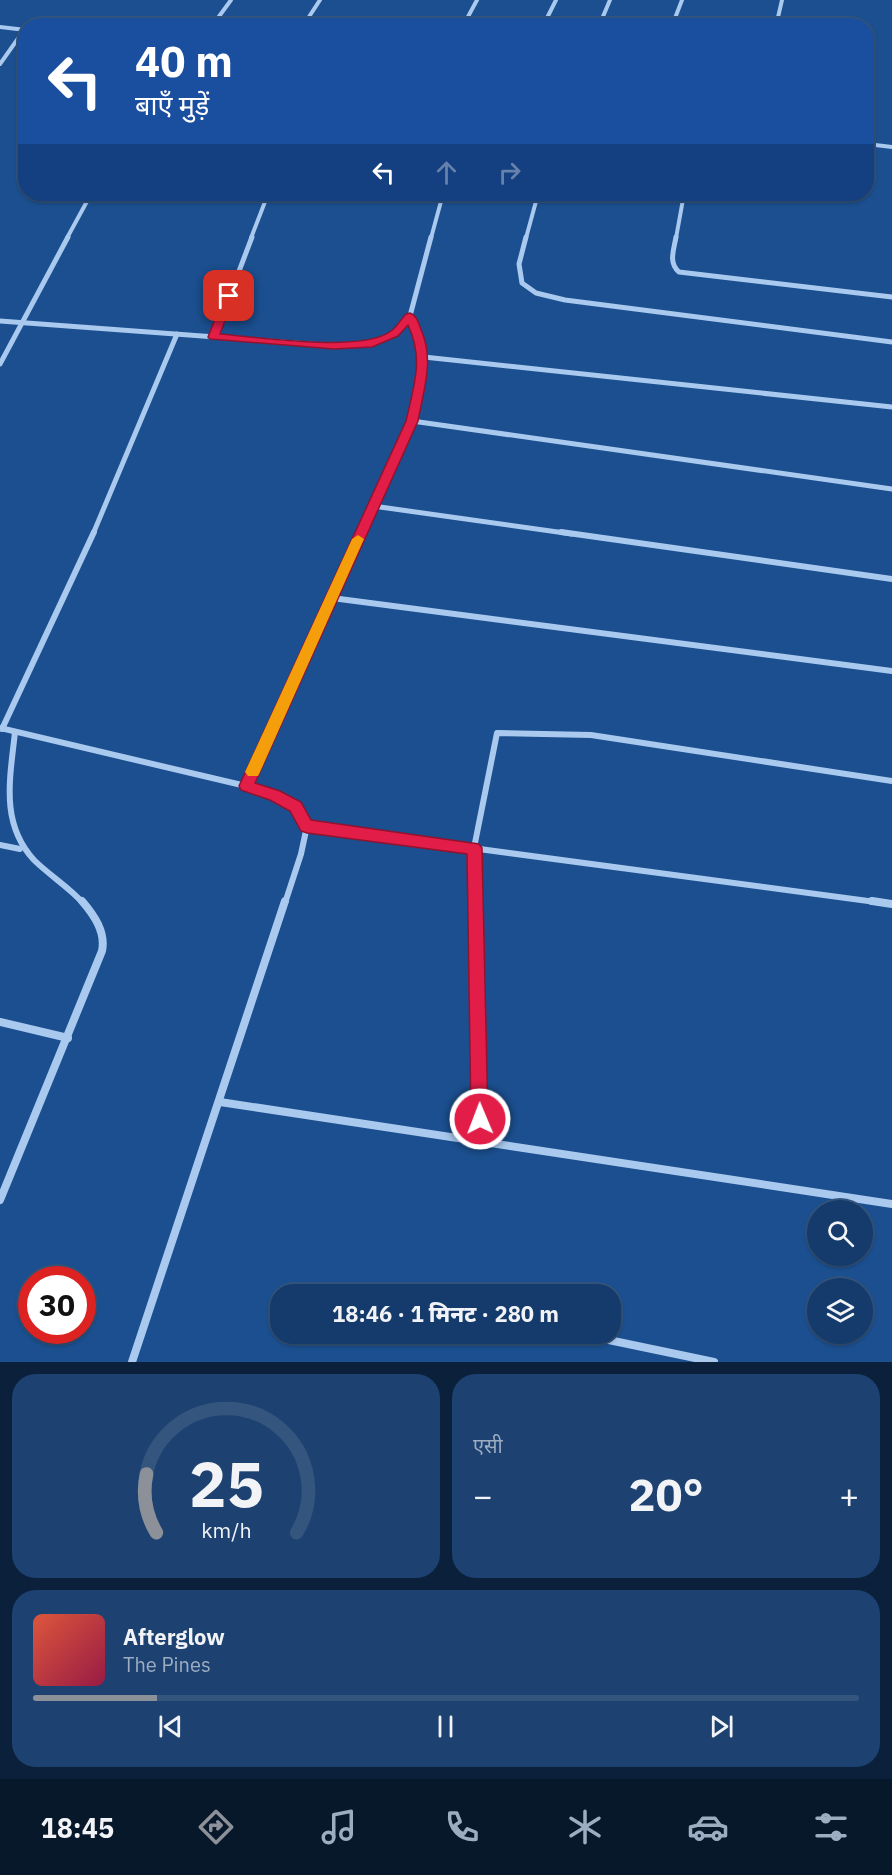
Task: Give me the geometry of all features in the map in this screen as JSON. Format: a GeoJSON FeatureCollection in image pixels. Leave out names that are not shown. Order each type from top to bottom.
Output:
{"type":"FeatureCollection","features":[{"type":"Feature","properties":{"kind":"street"},"geometry":{"type":"LineString","coordinates":[[218,18],[231,0]]}},
{"type":"Feature","properties":{"kind":"street"},"geometry":{"type":"LineString","coordinates":[[308,18],[320,0]]}},
{"type":"Feature","properties":{"kind":"street"},"geometry":{"type":"LineString","coordinates":[[467,18],[477,0]]}},
{"type":"Feature","properties":{"kind":"street"},"geometry":{"type":"LineString","coordinates":[[547,18],[556,0]]}},
{"type":"Feature","properties":{"kind":"street"},"geometry":{"type":"LineString","coordinates":[[602,18],[610,0]]}},
{"type":"Feature","properties":{"kind":"street"},"geometry":{"type":"LineString","coordinates":[[675,18],[682,0]]}},
{"type":"Feature","properties":{"kind":"street"},"geometry":{"type":"LineString","coordinates":[[778,18],[782,0]]}},
{"type":"Feature","properties":{"kind":"street"},"geometry":{"type":"LineString","coordinates":[[0,27],[18,29]]}},
{"type":"Feature","properties":{"kind":"street"},"geometry":{"type":"LineString","coordinates":[[0,64],[18,40]]}},
{"type":"Feature","properties":{"kind":"street"},"geometry":{"type":"LineString","coordinates":[[874,145],[892,147]]}},
{"type":"Feature","properties":{"kind":"street"},"geometry":{"type":"LineString","coordinates":[[0,364],[86,201]]}},
{"type":"Feature","properties":{"kind":"street"},"geometry":{"type":"LineString","coordinates":[[214,337],[265,201]]}},
{"type":"Feature","properties":{"kind":"street"},"geometry":{"type":"LineString","coordinates":[[0,321],[334,346],[372,344],[394,334],[410,316],[441,201]]}},
{"type":"Feature","properties":{"kind":"street"},"geometry":{"type":"LineString","coordinates":[[536,201],[519,264],[522,283],[536,293],[672,314],[892,342]]}},
{"type":"Feature","properties":{"kind":"street"},"geometry":{"type":"LineString","coordinates":[[683,201],[672,262],[674,268],[679,272],[892,297]]}},
{"type":"Feature","properties":{"kind":"street"},"geometry":{"type":"LineString","coordinates":[[246,786],[412,421],[424,357],[421,340],[410,316]]}},
{"type":"Feature","properties":{"kind":"street"},"geometry":{"type":"LineString","coordinates":[[132,1362],[301,854],[307,826],[295,806],[246,786],[1,728],[106,506],[177,334]]}},
{"type":"Feature","properties":{"kind":"street"},"geometry":{"type":"LineString","coordinates":[[424,357],[892,407]]}},
{"type":"Feature","properties":{"kind":"street"},"geometry":{"type":"LineString","coordinates":[[412,421],[892,489]]}},
{"type":"Feature","properties":{"kind":"street"},"geometry":{"type":"LineString","coordinates":[[373,506],[892,579]]}},
{"type":"Feature","properties":{"kind":"street"},"geometry":{"type":"LineString","coordinates":[[332,598],[892,671]]}},
{"type":"Feature","properties":{"kind":"street"},"geometry":{"type":"LineString","coordinates":[[0,1200],[68,1038],[103,945],[98,923],[87,905],[20,849],[11,829],[8,798],[15,732]]}},
{"type":"Feature","properties":{"kind":"street"},"geometry":{"type":"LineString","coordinates":[[480,1141],[474,848],[497,733],[591,735],[892,781]]}},
{"type":"Feature","properties":{"kind":"street"},"geometry":{"type":"LineString","coordinates":[[307,826],[892,904]]}},
{"type":"Feature","properties":{"kind":"street"},"geometry":{"type":"LineString","coordinates":[[0,845],[20,849]]}},
{"type":"Feature","properties":{"kind":"street"},"geometry":{"type":"LineString","coordinates":[[0,1022],[68,1038]]}},
{"type":"Feature","properties":{"kind":"street"},"geometry":{"type":"LineString","coordinates":[[220,1102],[892,1204]]}},
{"type":"Feature","properties":{"kind":"street"},"geometry":{"type":"LineString","coordinates":[[621,1343],[714,1362]]}},
{"type":"Feature","properties":{"kind":"slow traffic"},"geometry":{"type":"LineString","coordinates":[[253,772],[358,539]]}},
{"type":"Feature","properties":{"kind":"route"},"geometry":{"type":"LineString","coordinates":[[229,296],[214,337],[334,346],[372,344],[394,334],[410,316],[421,340],[424,357],[412,421],[246,786],[295,806],[307,826],[474,848],[480,1119]]}}]}
